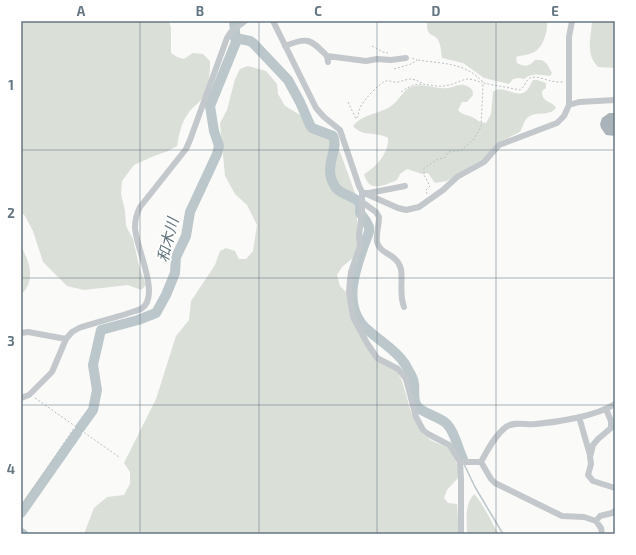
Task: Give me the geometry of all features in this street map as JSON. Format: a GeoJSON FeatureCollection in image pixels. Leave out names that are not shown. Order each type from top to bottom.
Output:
{"type":"FeatureCollection","features":[{"type":"Feature","properties":{"kind":"street"},"geometry":{"type":"LineString","coordinates":[[21,398],[29,395],[52,372],[66,339],[72,332],[79,328],[140,310],[147,302],[149,296],[149,284],[135,232],[135,220],[140,207],[186,149],[227,38],[231,32],[245,21]]}},
{"type":"Feature","properties":{"kind":"street"},"geometry":{"type":"LineString","coordinates":[[273,21],[316,108],[324,118],[340,130],[362,192],[362,215],[359,235],[360,246],[350,280],[349,291],[354,317],[367,343],[378,358],[398,369],[406,379],[416,417],[423,430],[449,445],[462,462],[461,534]]}},
{"type":"Feature","properties":{"kind":"street"},"geometry":{"type":"LineString","coordinates":[[362,192],[398,208],[406,210],[419,207],[457,177],[484,162],[499,145],[557,123],[564,116],[569,105],[569,38],[572,21]]}},
{"type":"Feature","properties":{"kind":"street"},"geometry":{"type":"LineString","coordinates":[[285,46],[294,42],[307,40],[312,42],[327,59],[366,61],[406,58]]}},
{"type":"Feature","properties":{"kind":"street"},"geometry":{"type":"LineString","coordinates":[[569,105],[579,102],[615,100]]}},
{"type":"Feature","properties":{"kind":"street"},"geometry":{"type":"LineString","coordinates":[[362,192],[369,193],[405,186]]}},
{"type":"Feature","properties":{"kind":"street"},"geometry":{"type":"LineString","coordinates":[[362,202],[376,212],[380,217],[377,242],[379,247],[384,252],[395,258],[398,263],[400,269],[401,300],[404,307]]}},
{"type":"Feature","properties":{"kind":"street"},"geometry":{"type":"LineString","coordinates":[[21,333],[28,332],[66,339]]}},
{"type":"Feature","properties":{"kind":"street"},"geometry":{"type":"LineString","coordinates":[[481,462],[497,437],[506,427],[511,425],[538,424],[579,416],[606,409],[615,404]]}},
{"type":"Feature","properties":{"kind":"street"},"geometry":{"type":"LineString","coordinates":[[590,456],[595,442],[611,428],[611,421],[606,409]]}},
{"type":"Feature","properties":{"kind":"street"},"geometry":{"type":"LineString","coordinates":[[579,416],[590,456],[591,464],[588,471],[588,477],[600,484],[615,488]]}},
{"type":"Feature","properties":{"kind":"street"},"geometry":{"type":"LineString","coordinates":[[462,462],[481,462]]}},
{"type":"Feature","properties":{"kind":"street"},"geometry":{"type":"LineString","coordinates":[[481,462],[495,483],[562,516],[584,517],[596,521],[601,528],[602,534]]}},
{"type":"Feature","properties":{"kind":"street"},"geometry":{"type":"LineString","coordinates":[[596,521],[600,516],[615,511]]}},
{"type":"Feature","properties":{"kind":"path"},"geometry":{"type":"LineString","coordinates":[[372,46],[382,52],[392,54]]}},
{"type":"Feature","properties":{"kind":"path"},"geometry":{"type":"LineString","coordinates":[[417,60],[460,66],[469,70],[483,83]]}},
{"type":"Feature","properties":{"kind":"path"},"geometry":{"type":"LineString","coordinates":[[348,102],[356,119],[358,118],[361,106],[374,89],[387,81],[398,82],[410,78],[422,83],[434,85],[450,85],[468,79],[520,90],[524,88],[526,82],[534,77],[552,82],[568,83]]}},
{"type":"Feature","properties":{"kind":"path"},"geometry":{"type":"LineString","coordinates":[[401,92],[410,86],[422,83]]}},
{"type":"Feature","properties":{"kind":"path"},"geometry":{"type":"LineString","coordinates":[[431,199],[425,191],[430,186],[424,175],[424,168],[438,159],[444,158],[449,152],[461,151],[473,140],[480,127],[483,83]]}},
{"type":"Feature","properties":{"kind":"path"},"geometry":{"type":"LineString","coordinates":[[29,395],[119,457]]}},
{"type":"Feature","properties":{"kind":"path"},"geometry":{"type":"LineString","coordinates":[[21,507],[75,428]]}},
{"type":"Feature","properties":{"kind":"shaded area"},"geometry":{"type":"Polygon","coordinates":[[[21,21],[169,21],[171,28],[171,53],[184,59],[193,53],[203,54],[210,61],[206,92],[186,117],[181,129],[177,146],[134,165],[122,181],[121,194],[125,211],[126,226],[133,239],[139,266],[146,285],[141,290],[128,285],[84,290],[67,286],[43,262],[33,231],[25,216],[21,212],[21,21]]]}},
{"type":"Feature","properties":{"kind":"shaded area"},"geometry":{"type":"Polygon","coordinates":[[[427,21],[547,21],[545,37],[537,50],[532,53],[516,57],[517,63],[525,66],[531,64],[535,60],[542,60],[547,64],[552,73],[550,76],[533,75],[524,79],[513,79],[509,84],[484,78],[463,63],[442,58],[440,44],[435,37],[429,33],[427,21]]]}},
{"type":"Feature","properties":{"kind":"shaded area"},"geometry":{"type":"Polygon","coordinates":[[[592,21],[615,21],[615,68],[598,67],[591,56],[590,46],[592,21]]]}},
{"type":"Feature","properties":{"kind":"shaded area"},"geometry":{"type":"Polygon","coordinates":[[[248,66],[266,71],[277,84],[278,94],[285,106],[302,116],[330,138],[340,152],[355,193],[357,247],[354,257],[342,267],[337,275],[340,286],[347,293],[351,317],[386,365],[397,372],[402,381],[411,412],[420,430],[432,441],[446,447],[452,453],[457,464],[459,477],[447,490],[444,498],[448,503],[457,504],[459,534],[84,534],[94,508],[107,497],[124,495],[130,484],[130,472],[124,463],[156,399],[176,336],[189,320],[191,301],[215,265],[220,251],[226,248],[235,251],[239,259],[246,259],[253,251],[257,225],[247,205],[235,194],[225,176],[220,123],[227,110],[235,79],[240,69],[248,66]]]}},
{"type":"Feature","properties":{"kind":"shaded area"},"geometry":{"type":"Polygon","coordinates":[[[533,80],[546,83],[546,88],[542,91],[542,95],[545,100],[556,108],[550,112],[528,117],[520,132],[501,141],[483,159],[447,181],[435,183],[428,173],[422,174],[407,169],[400,174],[397,180],[382,186],[373,186],[366,180],[364,174],[373,168],[381,159],[388,144],[388,138],[361,132],[353,126],[361,119],[387,109],[411,87],[420,85],[443,88],[461,85],[469,87],[473,91],[473,95],[467,102],[462,102],[458,110],[480,122],[486,123],[491,114],[493,92],[501,89],[518,94],[522,93],[528,89],[533,80]]]}},
{"type":"Feature","properties":{"kind":"shaded area"},"geometry":{"type":"Polygon","coordinates":[[[21,247],[29,265],[30,278],[29,284],[21,294],[21,247]]]}},
{"type":"Feature","properties":{"kind":"shaded area"},"geometry":{"type":"Polygon","coordinates":[[[474,494],[499,534],[467,534],[467,508],[474,494]]]}},
{"type":"Feature","properties":{"kind":"building"},"geometry":{"type":"Polygon","coordinates":[[[609,113],[615,113],[615,136],[606,135],[601,128],[600,124],[602,118],[609,113]]]}},
{"type":"Feature","properties":{"kind":"waterway","name":"和木川"},"geometry":{"type":"LineString","coordinates":[[80,428],[93,410],[97,390],[93,365],[101,330],[138,320],[156,313],[166,295],[175,273],[176,257],[186,236],[190,212],[217,154],[219,146],[214,131],[210,106],[236,42],[234,21]]}},
{"type":"Feature","properties":{"kind":"waterway"},"geometry":{"type":"LineString","coordinates":[[235,38],[253,43],[288,80],[312,128],[333,136],[335,141],[330,166],[332,180],[336,188],[360,203],[360,213],[369,227],[369,232],[353,283],[352,297],[354,309],[360,321],[369,331],[393,350],[405,364],[412,375],[416,404],[421,410],[444,421],[447,424],[454,436],[463,459]]}},
{"type":"Feature","properties":{"kind":"waterway","name":"和木川"},"geometry":{"type":"LineString","coordinates":[[21,513],[77,433]]}},
{"type":"Feature","properties":{"kind":"waterway"},"geometry":{"type":"LineString","coordinates":[[464,464],[475,487],[503,534]]}}]}
